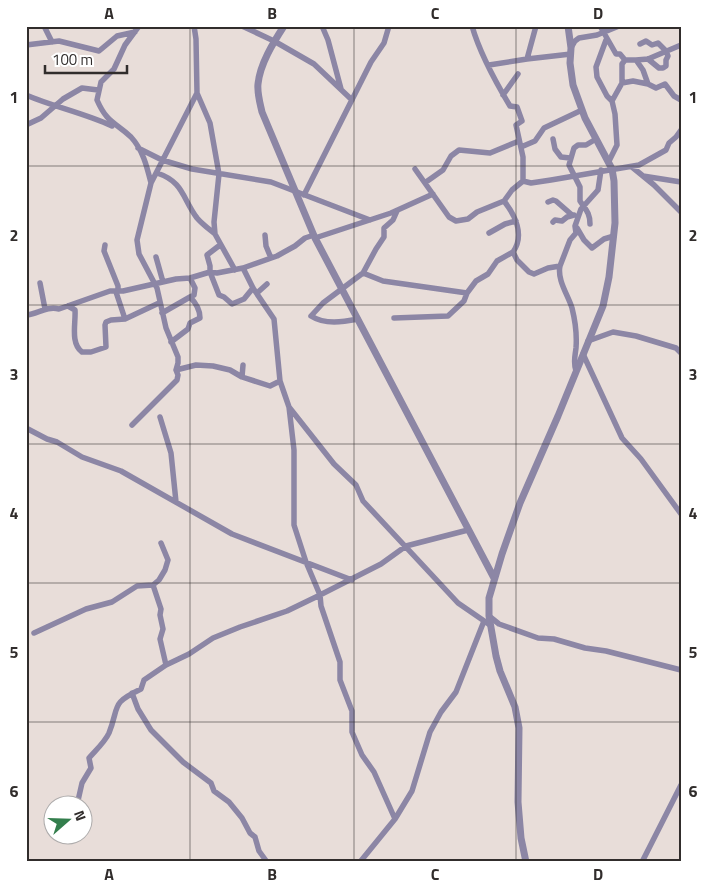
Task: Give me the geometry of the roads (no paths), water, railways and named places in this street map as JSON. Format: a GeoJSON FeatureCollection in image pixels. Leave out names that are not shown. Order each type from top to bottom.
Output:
{"type":"FeatureCollection","features":[{"type":"Feature","properties":{"kind":"street"},"geometry":{"type":"LineString","coordinates":[[44,26],[52,42]]}},
{"type":"Feature","properties":{"kind":"street"},"geometry":{"type":"LineString","coordinates":[[140,26],[125,45],[114,68],[101,82],[97,100],[110,122],[130,136],[138,148],[147,164],[152,183]]}},
{"type":"Feature","properties":{"kind":"street"},"geometry":{"type":"LineString","coordinates":[[194,26],[197,93],[210,123],[219,174],[215,205],[215,234]]}},
{"type":"Feature","properties":{"kind":"street"},"geometry":{"type":"LineString","coordinates":[[242,26],[274,41],[314,64],[352,100]]}},
{"type":"Feature","properties":{"kind":"street"},"geometry":{"type":"LineString","coordinates":[[284,26],[274,41],[262,67],[258,84],[258,97],[262,112],[315,237],[494,578]]}},
{"type":"Feature","properties":{"kind":"street"},"geometry":{"type":"LineString","coordinates":[[322,26],[328,40],[341,89]]}},
{"type":"Feature","properties":{"kind":"street"},"geometry":{"type":"LineString","coordinates":[[304,195],[371,62],[384,43],[389,26]]}},
{"type":"Feature","properties":{"kind":"street"},"geometry":{"type":"LineString","coordinates":[[472,26],[478,45],[503,95],[510,106],[516,107],[522,122],[516,125],[523,157],[523,181]]}},
{"type":"Feature","properties":{"kind":"street"},"geometry":{"type":"LineString","coordinates":[[527,59],[536,26]]}},
{"type":"Feature","properties":{"kind":"street"},"geometry":{"type":"LineString","coordinates":[[526,862],[521,838],[518,802],[519,728],[515,707],[500,671],[488,621],[489,598],[520,502],[603,306],[614,236],[612,169],[582,110],[573,85],[568,26]]}},
{"type":"Feature","properties":{"kind":"street"},"geometry":{"type":"LineString","coordinates":[[600,26],[606,40],[616,54],[620,54],[625,60]]}},
{"type":"Feature","properties":{"kind":"street"},"geometry":{"type":"LineString","coordinates":[[571,51],[577,39],[603,33],[619,26]]}},
{"type":"Feature","properties":{"kind":"street"},"geometry":{"type":"LineString","coordinates":[[26,45],[52,42],[74,44],[100,50],[117,36],[135,32]]}},
{"type":"Feature","properties":{"kind":"street"},"geometry":{"type":"LineString","coordinates":[[606,40],[596,67],[597,77],[607,96],[612,101],[615,114],[617,145],[609,161]]}},
{"type":"Feature","properties":{"kind":"street"},"geometry":{"type":"LineString","coordinates":[[640,44],[646,41],[652,45],[658,43],[668,56],[666,66],[663,68],[659,68],[648,59]]}},
{"type":"Feature","properties":{"kind":"street"},"geometry":{"type":"LineString","coordinates":[[625,60],[648,59],[681,45]]}},
{"type":"Feature","properties":{"kind":"street"},"geometry":{"type":"LineString","coordinates":[[489,65],[571,51]]}},
{"type":"Feature","properties":{"kind":"street"},"geometry":{"type":"LineString","coordinates":[[612,101],[622,83],[622,64],[625,60]]}},
{"type":"Feature","properties":{"kind":"street"},"geometry":{"type":"LineString","coordinates":[[636,60],[643,70],[648,84]]}},
{"type":"Feature","properties":{"kind":"street"},"geometry":{"type":"LineString","coordinates":[[503,95],[518,74]]}},
{"type":"Feature","properties":{"kind":"street"},"geometry":{"type":"LineString","coordinates":[[622,83],[633,80],[656,88],[665,84],[674,96],[681,100]]}},
{"type":"Feature","properties":{"kind":"street"},"geometry":{"type":"LineString","coordinates":[[26,124],[40,118],[62,99],[82,88],[98,90]]}},
{"type":"Feature","properties":{"kind":"street"},"geometry":{"type":"LineString","coordinates":[[132,424],[177,380],[178,375],[176,370],[178,357],[171,342],[155,284],[139,254],[137,240],[152,183],[197,93]]}},
{"type":"Feature","properties":{"kind":"street"},"geometry":{"type":"LineString","coordinates":[[26,95],[93,117],[123,131]]}},
{"type":"Feature","properties":{"kind":"street"},"geometry":{"type":"LineString","coordinates":[[426,182],[443,170],[451,156],[458,150],[490,153],[535,141],[544,128],[582,110]]}},
{"type":"Feature","properties":{"kind":"street"},"geometry":{"type":"LineString","coordinates":[[523,181],[531,183],[601,170],[632,167],[666,150],[669,143],[681,130]]}},
{"type":"Feature","properties":{"kind":"street"},"geometry":{"type":"LineString","coordinates":[[553,139],[554,149],[561,157],[570,158]]}},
{"type":"Feature","properties":{"kind":"street"},"geometry":{"type":"LineString","coordinates":[[590,224],[590,216],[579,199],[580,187],[569,165],[574,148],[578,144],[586,145],[596,139]]}},
{"type":"Feature","properties":{"kind":"street"},"geometry":{"type":"LineString","coordinates":[[138,148],[162,160],[192,169],[271,182],[370,220]]}},
{"type":"Feature","properties":{"kind":"street"},"geometry":{"type":"LineString","coordinates":[[632,167],[681,212]]}},
{"type":"Feature","properties":{"kind":"street"},"geometry":{"type":"LineString","coordinates":[[415,169],[449,217],[456,222],[468,219],[477,212],[504,200],[523,181]]}},
{"type":"Feature","properties":{"kind":"street"},"geometry":{"type":"LineString","coordinates":[[553,222],[555,220],[562,221],[575,215],[584,207],[598,190],[601,170]]}},
{"type":"Feature","properties":{"kind":"street"},"geometry":{"type":"LineString","coordinates":[[157,173],[167,176],[176,182],[198,219],[215,234],[235,270]]}},
{"type":"Feature","properties":{"kind":"street"},"geometry":{"type":"LineString","coordinates":[[643,176],[681,182]]}},
{"type":"Feature","properties":{"kind":"street"},"geometry":{"type":"LineString","coordinates":[[26,316],[46,309],[59,309],[110,291],[123,292],[210,272],[243,268],[271,258],[295,246],[305,238],[315,237],[397,211],[433,194]]}},
{"type":"Feature","properties":{"kind":"street"},"geometry":{"type":"LineString","coordinates":[[394,318],[448,316],[464,301],[467,292],[476,281],[488,274],[497,261],[513,252],[517,246],[519,232],[516,221],[504,200]]}},
{"type":"Feature","properties":{"kind":"street"},"geometry":{"type":"LineString","coordinates":[[548,202],[556,201],[575,215]]}},
{"type":"Feature","properties":{"kind":"street"},"geometry":{"type":"LineString","coordinates":[[358,320],[336,323],[316,319],[311,316],[323,303],[363,273],[384,238],[384,228],[393,220],[397,211]]}},
{"type":"Feature","properties":{"kind":"street"},"geometry":{"type":"LineString","coordinates":[[575,215],[576,233],[570,240],[560,266],[560,274],[572,307],[575,324],[576,347],[574,359],[576,371]]}},
{"type":"Feature","properties":{"kind":"street"},"geometry":{"type":"LineString","coordinates":[[489,233],[505,224],[516,221]]}},
{"type":"Feature","properties":{"kind":"street"},"geometry":{"type":"LineString","coordinates":[[575,226],[592,248],[604,239],[614,236]]}},
{"type":"Feature","properties":{"kind":"street"},"geometry":{"type":"LineString","coordinates":[[265,235],[271,258]]}},
{"type":"Feature","properties":{"kind":"street"},"geometry":{"type":"LineString","coordinates":[[105,245],[104,251],[118,286],[117,291],[125,319]]}},
{"type":"Feature","properties":{"kind":"street"},"geometry":{"type":"LineString","coordinates":[[220,245],[207,255],[210,272],[219,295],[232,304],[244,299],[267,284]]}},
{"type":"Feature","properties":{"kind":"street"},"geometry":{"type":"LineString","coordinates":[[513,252],[517,260],[529,272],[534,274],[548,268],[560,266]]}},
{"type":"Feature","properties":{"kind":"street"},"geometry":{"type":"LineString","coordinates":[[156,257],[163,282]]}},
{"type":"Feature","properties":{"kind":"street"},"geometry":{"type":"LineString","coordinates":[[243,268],[255,291],[274,319],[280,381],[288,407],[294,450],[294,525],[306,562],[320,595],[320,606],[340,662],[340,680],[352,711],[352,732],[362,755],[374,772],[395,819]]}},
{"type":"Feature","properties":{"kind":"street"},"geometry":{"type":"LineString","coordinates":[[363,273],[383,282],[467,292]]}},
{"type":"Feature","properties":{"kind":"street"},"geometry":{"type":"LineString","coordinates":[[162,313],[194,295],[195,292],[190,278]]}},
{"type":"Feature","properties":{"kind":"street"},"geometry":{"type":"LineString","coordinates":[[40,283],[46,309]]}},
{"type":"Feature","properties":{"kind":"street"},"geometry":{"type":"LineString","coordinates":[[171,342],[188,329],[190,323],[200,318],[198,310],[190,297]]}},
{"type":"Feature","properties":{"kind":"street"},"geometry":{"type":"LineString","coordinates":[[68,306],[75,310],[75,341],[78,349],[82,352],[91,352],[106,347],[104,325],[106,322],[125,319],[160,303]]}},
{"type":"Feature","properties":{"kind":"street"},"geometry":{"type":"LineString","coordinates":[[588,340],[613,332],[636,336],[676,348],[681,353]]}},
{"type":"Feature","properties":{"kind":"street"},"geometry":{"type":"LineString","coordinates":[[583,354],[622,438],[641,459],[681,514]]}},
{"type":"Feature","properties":{"kind":"street"},"geometry":{"type":"LineString","coordinates":[[176,370],[196,365],[213,366],[230,370],[242,377],[270,386],[280,381]]}},
{"type":"Feature","properties":{"kind":"street"},"geometry":{"type":"LineString","coordinates":[[242,377],[243,365]]}},
{"type":"Feature","properties":{"kind":"street"},"geometry":{"type":"LineString","coordinates":[[288,407],[334,464],[356,485],[363,501],[458,603],[488,621],[538,638],[554,639],[681,670]]}},
{"type":"Feature","properties":{"kind":"street"},"geometry":{"type":"LineString","coordinates":[[160,417],[171,452],[176,502]]}},
{"type":"Feature","properties":{"kind":"street"},"geometry":{"type":"LineString","coordinates":[[26,428],[57,442],[82,457],[121,471],[232,534],[352,580]]}},
{"type":"Feature","properties":{"kind":"street"},"geometry":{"type":"LineString","coordinates":[[79,796],[82,783],[91,768],[89,758],[108,735],[118,703],[124,697],[141,689],[144,680],[166,665],[189,654],[212,638],[287,611],[352,580],[381,564],[406,546],[468,530]]}},
{"type":"Feature","properties":{"kind":"street"},"geometry":{"type":"LineString","coordinates":[[34,633],[86,609],[112,602],[137,586],[153,584],[159,580],[168,560],[161,543]]}},
{"type":"Feature","properties":{"kind":"street"},"geometry":{"type":"LineString","coordinates":[[153,584],[161,609],[162,629],[160,640],[166,665]]}},
{"type":"Feature","properties":{"kind":"street"},"geometry":{"type":"LineString","coordinates":[[360,862],[395,819],[412,791],[430,732],[441,712],[456,692],[488,621]]}},
{"type":"Feature","properties":{"kind":"street"},"geometry":{"type":"LineString","coordinates":[[132,693],[138,709],[151,730],[183,762],[211,783],[214,791],[229,802],[242,818],[250,833],[255,837],[259,851],[267,862]]}},
{"type":"Feature","properties":{"kind":"street"},"geometry":{"type":"LineString","coordinates":[[642,862],[681,785]]}}]}
